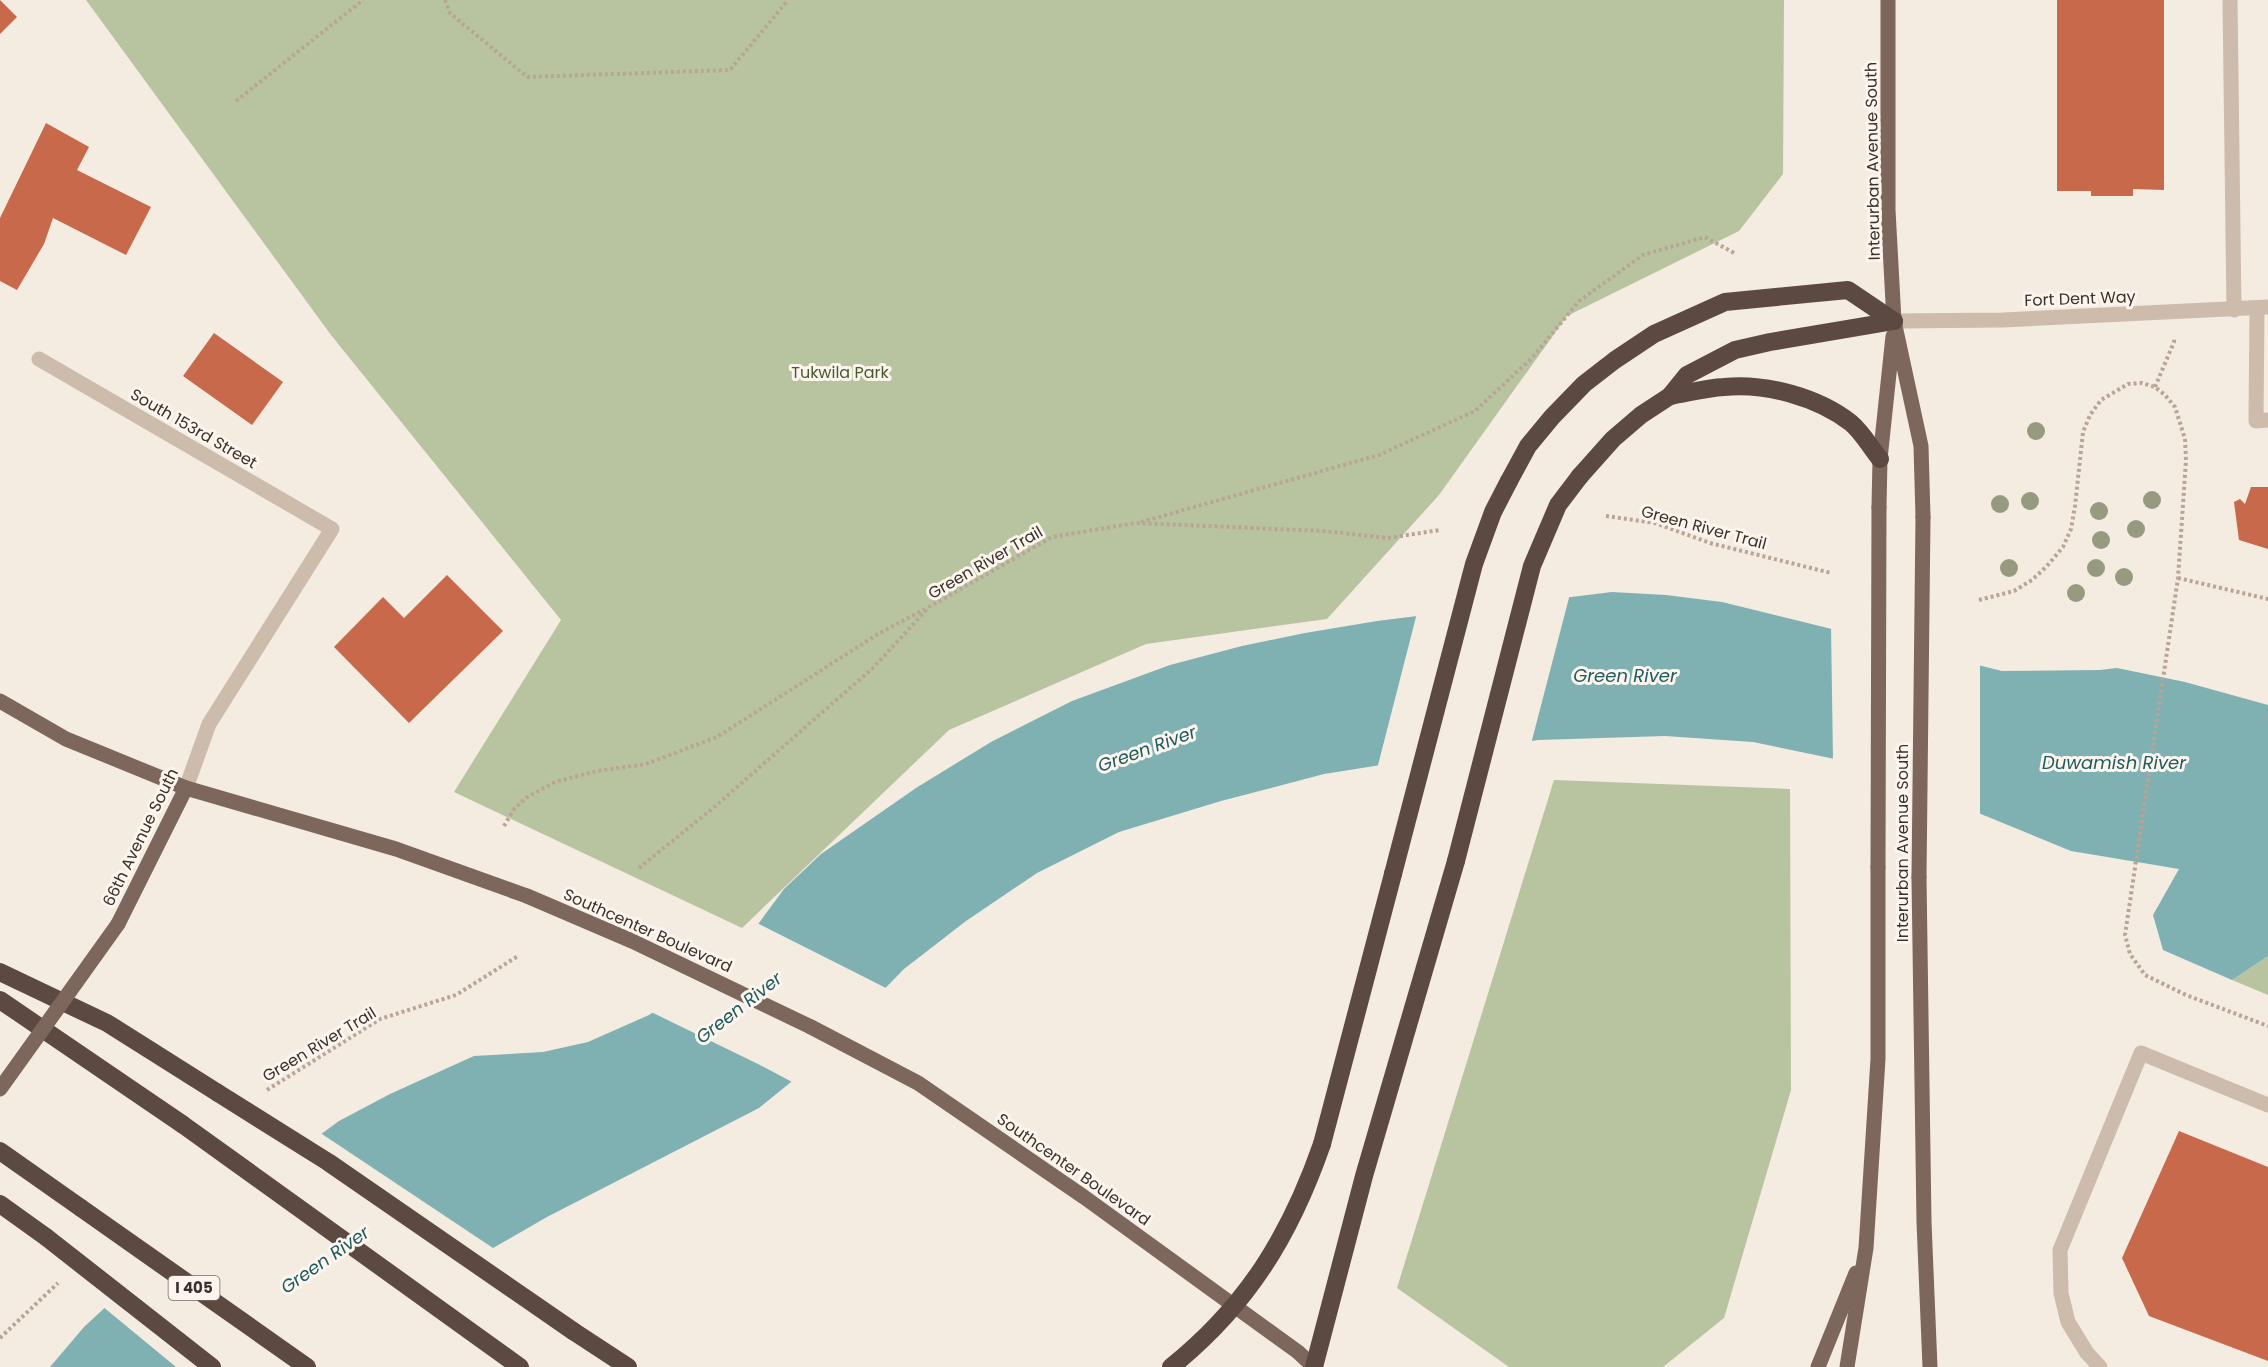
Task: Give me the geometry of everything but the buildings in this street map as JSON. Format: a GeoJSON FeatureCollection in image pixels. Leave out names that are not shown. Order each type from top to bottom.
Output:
{"type":"FeatureCollection","features":[{"type":"Feature","properties":{"kind":"highway"},"geometry":{"type":"LineString","coordinates":[[1171,1367],[1225,1318],[1249,1289],[1287,1229],[1309,1181],[1322,1144],[1474,564],[1493,512],[1528,446],[1584,384],[1615,360],[1654,334],[1725,302],[1848,290],[1894,321]]}},
{"type":"Feature","properties":{"kind":"highway"},"geometry":{"type":"LineString","coordinates":[[1314,1367],[1364,1176],[1456,861],[1532,566],[1558,505],[1613,439],[1670,396],[1687,375],[1735,350],[1894,321]]}},
{"type":"Feature","properties":{"kind":"highway"},"geometry":{"type":"LineString","coordinates":[[1670,396],[1725,387],[1752,386],[1789,394],[1815,402],[1853,424],[1880,459]]}},
{"type":"Feature","properties":{"kind":"highway"},"geometry":{"type":"LineString","coordinates":[[0,972],[107,1023],[328,1162],[628,1367]]}},
{"type":"Feature","properties":{"kind":"highway"},"geometry":{"type":"LineString","coordinates":[[0,1000],[182,1124],[520,1367]]}},
{"type":"Feature","properties":{"kind":"highway","name":"I 405"},"geometry":{"type":"LineString","coordinates":[[0,1151],[307,1367]]}},
{"type":"Feature","properties":{"kind":"highway"},"geometry":{"type":"LineString","coordinates":[[0,1204],[46,1237],[212,1367]]}},
{"type":"Feature","properties":{"kind":"main road","name":"Interurban Avenue South"},"geometry":{"type":"LineString","coordinates":[[1847,1367],[1866,1248],[1878,1059],[1880,459],[1894,321],[1888,210],[1888,0]]}},
{"type":"Feature","properties":{"kind":"main road","name":"Interurban Avenue South"},"geometry":{"type":"LineString","coordinates":[[1894,321],[1921,446],[1923,517],[1919,877],[1924,1222],[1930,1367]]}},
{"type":"Feature","properties":{"kind":"main road","name":"Southcenter Boulevard"},"geometry":{"type":"LineString","coordinates":[[0,701],[66,739],[186,788],[396,849],[527,896],[632,941],[727,986],[918,1083],[1084,1197],[1298,1352],[1314,1367]]}},
{"type":"Feature","properties":{"kind":"main road","name":"66th Avenue South"},"geometry":{"type":"LineString","coordinates":[[0,1089],[118,924],[186,788]]}},
{"type":"Feature","properties":{"kind":"main road"},"geometry":{"type":"LineString","coordinates":[[1818,1367],[1866,1248]]}},
{"type":"Feature","properties":{"kind":"street"},"geometry":{"type":"LineString","coordinates":[[2230,0],[2234,309]]}},
{"type":"Feature","properties":{"kind":"street","name":"Fort Dent Way"},"geometry":{"type":"LineString","coordinates":[[1894,321],[2003,320],[2262,308]]}},
{"type":"Feature","properties":{"kind":"street"},"geometry":{"type":"LineString","coordinates":[[2262,308],[2256,421],[2268,420]]}},
{"type":"Feature","properties":{"kind":"street","name":"South 153rd Street"},"geometry":{"type":"LineString","coordinates":[[39,359],[332,529]]}},
{"type":"Feature","properties":{"kind":"street","name":"66th Avenue South"},"geometry":{"type":"LineString","coordinates":[[186,788],[209,724],[332,529]]}},
{"type":"Feature","properties":{"kind":"street"},"geometry":{"type":"LineString","coordinates":[[2100,1367],[2086,1353],[2068,1322],[2061,1293],[2060,1250],[2141,1053],[2268,1105]]}},
{"type":"Feature","properties":{"kind":"path"},"geometry":{"type":"LineString","coordinates":[[236,101],[363,0]]}},
{"type":"Feature","properties":{"kind":"path"},"geometry":{"type":"LineString","coordinates":[[445,0],[450,13],[527,77],[730,70],[788,0]]}},
{"type":"Feature","properties":{"kind":"path"},"geometry":{"type":"LineString","coordinates":[[1136,523],[1379,455],[1475,411],[1532,358],[1579,301],[1643,255],[1705,237],[1736,254]]}},
{"type":"Feature","properties":{"kind":"path"},"geometry":{"type":"LineString","coordinates":[[2155,387],[2174,342]]}},
{"type":"Feature","properties":{"kind":"path"},"geometry":{"type":"LineString","coordinates":[[1979,600],[2014,591],[2048,566],[2063,547],[2075,506],[2083,432],[2101,400],[2128,384],[2142,383],[2155,387],[2165,395],[2175,407],[2185,439],[2186,460],[2178,578],[2125,935],[2130,954],[2145,975],[2186,995],[2268,1026]]}},
{"type":"Feature","properties":{"kind":"path","name":"Green River Trail"},"geometry":{"type":"LineString","coordinates":[[1606,516],[1655,523],[1710,543],[1831,573]]}},
{"type":"Feature","properties":{"kind":"path","name":"Green River Trail"},"geometry":{"type":"LineString","coordinates":[[639,867],[712,809],[874,667],[929,607],[1052,537],[1136,523],[1324,531],[1388,538],[1440,530]]}},
{"type":"Feature","properties":{"kind":"path"},"geometry":{"type":"LineString","coordinates":[[2178,578],[2268,599]]}},
{"type":"Feature","properties":{"kind":"path"},"geometry":{"type":"LineString","coordinates":[[504,826],[514,809],[526,798],[555,782],[597,771],[645,764],[717,737],[878,634],[929,607]]}},
{"type":"Feature","properties":{"kind":"path","name":"Green River Trail"},"geometry":{"type":"LineString","coordinates":[[261,1093],[380,1019],[456,995],[518,956]]}},
{"type":"Feature","properties":{"kind":"path"},"geometry":{"type":"LineString","coordinates":[[0,1338],[65,1276]]}},
{"type":"Feature","properties":{"kind":"green space","name":"Tukwila Park"},"geometry":{"type":"Polygon","coordinates":[[[86,0],[1784,0],[1783,174],[1739,231],[1567,316],[1439,495],[1327,619],[1146,644],[949,730],[742,928],[454,792],[561,620],[331,335],[86,0]]]}},
{"type":"Feature","properties":{"kind":"green space"},"geometry":{"type":"Polygon","coordinates":[[[1554,780],[1790,789],[1791,1090],[1724,1318],[1663,1367],[1509,1367],[1397,1288],[1554,780]]]}},
{"type":"Feature","properties":{"kind":"green space"},"geometry":{"type":"Polygon","coordinates":[[[2268,956],[2268,995],[2232,980],[2268,956]]]}},
{"type":"Feature","properties":{"kind":"water"},"geometry":{"type":"Polygon","coordinates":[[[1612,592],[1666,595],[1722,602],[2002,671],[2117,668],[2185,682],[2268,705],[2268,956],[2232,980],[2163,950],[2153,915],[2179,869],[2071,851],[1859,764],[1753,742],[1665,736],[1538,740],[1324,774],[1221,801],[1119,832],[1037,873],[966,921],[904,969],[801,1074],[759,1108],[547,1217],[427,1286],[323,1367],[50,1367],[84,1327],[151,1265],[242,1192],[339,1121],[390,1094],[474,1056],[543,1052],[588,1042],[649,1015],[724,962],[756,927],[784,889],[821,854],[916,788],[991,742],[1072,701],[1170,665],[1242,646],[1305,633],[1377,621],[1612,592]]]}},
{"type":"Feature","properties":{"kind":"pier"},"geometry":{"type":"Polygon","coordinates":[[[1570,594],[1531,744],[1377,769],[1417,613],[1570,594]]]}},
{"type":"Feature","properties":{"kind":"pier"},"geometry":{"type":"Polygon","coordinates":[[[1831,627],[1980,663],[1980,816],[1858,766],[1833,761],[1831,627]]]}},
{"type":"Feature","properties":{"kind":"pier"},"geometry":{"type":"Polygon","coordinates":[[[755,922],[888,989],[794,1083],[649,1011],[722,960],[755,922]]]}},
{"type":"Feature","properties":{"kind":"pier"},"geometry":{"type":"Polygon","coordinates":[[[319,1132],[496,1250],[428,1289],[327,1367],[176,1367],[102,1306],[189,1229],[319,1132]]]}},
{"type":"Feature","properties":{"kind":"water label","name":"Green River"},"geometry":{"type":"Point","coordinates":[1625,676]}},
{"type":"Feature","properties":{"kind":"water label","name":"Green River"},"geometry":{"type":"Point","coordinates":[1147,749]}},
{"type":"Feature","properties":{"kind":"water label","name":"Duwamish River"},"geometry":{"type":"Point","coordinates":[2114,763]}},
{"type":"Feature","properties":{"kind":"water label","name":"Green River"},"geometry":{"type":"Point","coordinates":[739,1008]}},
{"type":"Feature","properties":{"kind":"water label","name":"Green River"},"geometry":{"type":"Point","coordinates":[325,1260]}}]}
